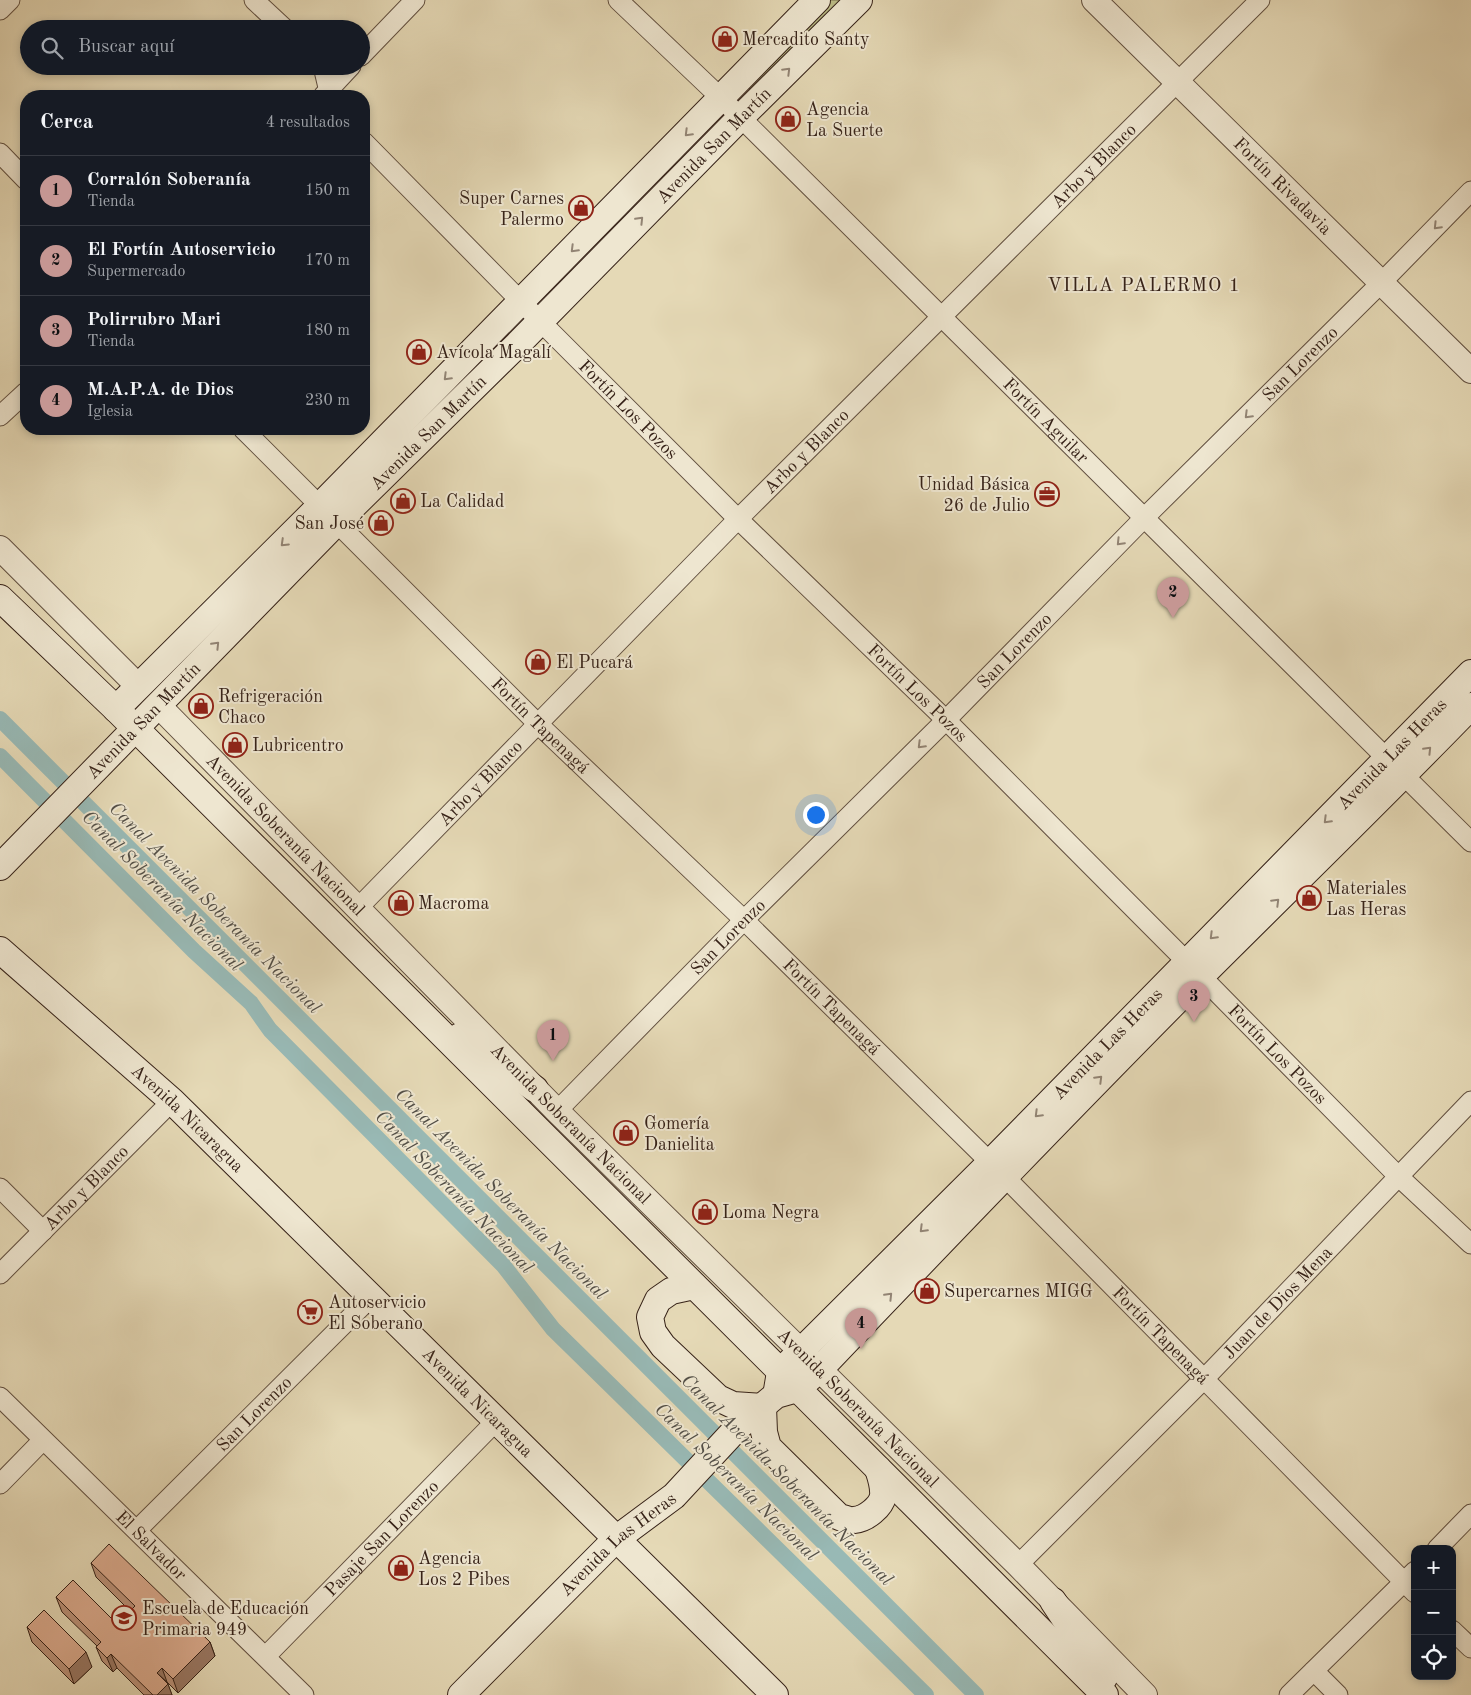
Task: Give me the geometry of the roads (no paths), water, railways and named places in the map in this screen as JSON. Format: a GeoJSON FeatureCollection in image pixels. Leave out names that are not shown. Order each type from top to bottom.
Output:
{"type":"FeatureCollection","features":[{"type":"Feature","properties":{"kind":"main road","name":"Avenida San Martín"},"geometry":{"type":"LineString","coordinates":[[0,867],[158,705],[522,302],[817,0]]}},
{"type":"Feature","properties":{"kind":"main road","name":"Avenida San Martín"},"geometry":{"type":"LineString","coordinates":[[116,709],[138,686],[540,322],[859,0]]}},
{"type":"Feature","properties":{"kind":"main road","name":"Avenida Soberanía Nacional"},"geometry":{"type":"LineString","coordinates":[[0,598],[116,709],[694,1286],[779,1391],[878,1469],[1105,1695]]}},
{"type":"Feature","properties":{"kind":"main road","name":"Avenida Las Heras"},"geometry":{"type":"LineString","coordinates":[[1395,768],[1471,672]]}},
{"type":"Feature","properties":{"kind":"main road","name":"Avenida Soberanía Nacional"},"geometry":{"type":"LineString","coordinates":[[138,686],[158,705]]}},
{"type":"Feature","properties":{"kind":"main road","name":"Avenida Las Heras"},"geometry":{"type":"LineString","coordinates":[[461,1695],[616,1539],[674,1496],[738,1427],[810,1361],[1194,969],[1395,768],[1471,706]]}},
{"type":"Feature","properties":{"kind":"main road","name":"Avenida Nicaragua"},"geometry":{"type":"LineString","coordinates":[[0,950],[172,1101],[775,1695]]}},
{"type":"Feature","properties":{"kind":"main road"},"geometry":{"type":"LineString","coordinates":[[401,995],[535,1089]]}},
{"type":"Feature","properties":{"kind":"main road"},"geometry":{"type":"LineString","coordinates":[[694,1286],[671,1291],[658,1300],[650,1317],[653,1332],[663,1346],[718,1398],[733,1405],[779,1391]]}},
{"type":"Feature","properties":{"kind":"main road"},"geometry":{"type":"LineString","coordinates":[[779,1391],[764,1432],[768,1447],[839,1517],[854,1520],[876,1509],[882,1498],[883,1485],[878,1469]]}},
{"type":"Feature","properties":{"kind":"main road"},"geometry":{"type":"LineString","coordinates":[[1053,1601],[1115,1695]]}},
{"type":"Feature","properties":{"kind":"street"},"geometry":{"type":"LineString","coordinates":[[0,10],[10,0]]}},
{"type":"Feature","properties":{"kind":"street"},"geometry":{"type":"LineString","coordinates":[[254,0],[275,20]]}},
{"type":"Feature","properties":{"kind":"street"},"geometry":{"type":"LineString","coordinates":[[370,46],[414,0]]}},
{"type":"Feature","properties":{"kind":"street","name":"Fortín Aguilar"},"geometry":{"type":"LineString","coordinates":[[618,0],[722,99],[1471,842]]}},
{"type":"Feature","properties":{"kind":"street","name":"Fortín Rivadavia"},"geometry":{"type":"LineString","coordinates":[[1094,0],[1471,371]]}},
{"type":"Feature","properties":{"kind":"street","name":"Arbo y Blanco"},"geometry":{"type":"LineString","coordinates":[[358,908],[738,519],[940,316],[1260,0]]}},
{"type":"Feature","properties":{"kind":"street"},"geometry":{"type":"LineString","coordinates":[[324,75],[326,90]]}},
{"type":"Feature","properties":{"kind":"street"},"geometry":{"type":"LineString","coordinates":[[330,90],[343,75]]}},
{"type":"Feature","properties":{"kind":"street","name":"Fortín Los Pozos"},"geometry":{"type":"LineString","coordinates":[[370,148],[540,322],[738,519],[946,720],[1398,1176],[1471,1244]]}},
{"type":"Feature","properties":{"kind":"street"},"geometry":{"type":"LineString","coordinates":[[0,153],[20,174]]}},
{"type":"Feature","properties":{"kind":"street","name":"San Lorenzo"},"geometry":{"type":"LineString","coordinates":[[557,1111],[744,920],[946,720],[1144,518],[1471,191]]}},
{"type":"Feature","properties":{"kind":"street"},"geometry":{"type":"LineString","coordinates":[[0,416],[20,398]]}},
{"type":"Feature","properties":{"kind":"street","name":"Fortín Tapenagá"},"geometry":{"type":"LineString","coordinates":[[249,435],[537,723],[744,920],[997,1169],[1204,1379],[1411,1582]]}},
{"type":"Feature","properties":{"kind":"street","name":"Avenida Soberanía Nacional"},"geometry":{"type":"LineString","coordinates":[[0,548],[138,686]]}},
{"type":"Feature","properties":{"kind":"street","name":"Avenida Soberanía Nacional"},"geometry":{"type":"LineString","coordinates":[[158,705],[535,1089],[1018,1566],[1145,1695]]}},
{"type":"Feature","properties":{"kind":"street","name":"Arbo y Blanco"},"geometry":{"type":"LineString","coordinates":[[0,1274],[172,1101]]}},
{"type":"Feature","properties":{"kind":"street","name":"Juan de Dios Mena"},"geometry":{"type":"LineString","coordinates":[[1018,1566],[1204,1379],[1471,1101]]}},
{"type":"Feature","properties":{"kind":"street"},"geometry":{"type":"LineString","coordinates":[[0,1188],[43,1231]]}},
{"type":"Feature","properties":{"kind":"street","name":"San Lorenzo"},"geometry":{"type":"LineString","coordinates":[[137,1530],[371,1297]]}},
{"type":"Feature","properties":{"kind":"street","name":"El Salvador"},"geometry":{"type":"LineString","coordinates":[[0,1397],[304,1695]]}},
{"type":"Feature","properties":{"kind":"street","name":"Pasaje San Lorenzo"},"geometry":{"type":"LineString","coordinates":[[266,1656],[497,1420]]}},
{"type":"Feature","properties":{"kind":"street"},"geometry":{"type":"LineString","coordinates":[[0,1484],[43,1440]]}},
{"type":"Feature","properties":{"kind":"street"},"geometry":{"type":"LineString","coordinates":[[1441,1545],[1471,1514]]}},
{"type":"Feature","properties":{"kind":"street"},"geometry":{"type":"LineString","coordinates":[[1289,1695],[1411,1582]]}},
{"type":"Feature","properties":{"kind":"street"},"geometry":{"type":"LineString","coordinates":[[1456,1634],[1471,1648]]}},
{"type":"Feature","properties":{"kind":"street"},"geometry":{"type":"LineString","coordinates":[[1314,1671],[1338,1695]]}},
{"type":"Feature","properties":{"kind":"waterway","name":"Canal Avenida Soberanía Nacional"},"geometry":{"type":"LineString","coordinates":[[0,719],[976,1695]]}},
{"type":"Feature","properties":{"kind":"waterway","name":"Canal Soberanía Nacional"},"geometry":{"type":"LineString","coordinates":[[0,756],[194,951],[251,1003],[270,1030],[503,1265],[553,1329],[926,1695]]}},
{"type":"Feature","properties":{"kind":"place","name":"Mercadito Santy"},"geometry":{"type":"Point","coordinates":[725,39]}},
{"type":"Feature","properties":{"kind":"place","name":"Agencia La Suerte"},"geometry":{"type":"Point","coordinates":[788,119]}},
{"type":"Feature","properties":{"kind":"place","name":"Super Carnes Palermo"},"geometry":{"type":"Point","coordinates":[581,208]}},
{"type":"Feature","properties":{"kind":"place","name":"Avícola Magalí"},"geometry":{"type":"Point","coordinates":[419,352]}},
{"type":"Feature","properties":{"kind":"place","name":"Unidad Básica 26 de Julio"},"geometry":{"type":"Point","coordinates":[1047,494]}},
{"type":"Feature","properties":{"kind":"place","name":"La Calidad"},"geometry":{"type":"Point","coordinates":[403,501]}},
{"type":"Feature","properties":{"kind":"place","name":"San José"},"geometry":{"type":"Point","coordinates":[381,523]}},
{"type":"Feature","properties":{"kind":"place","name":"El Fortín Autoservicio"},"geometry":{"type":"Point","coordinates":[1173,618]}},
{"type":"Feature","properties":{"kind":"place","name":"El Pucará"},"geometry":{"type":"Point","coordinates":[538,662]}},
{"type":"Feature","properties":{"kind":"place","name":"Refrigeración Chaco"},"geometry":{"type":"Point","coordinates":[201,706]}},
{"type":"Feature","properties":{"kind":"place","name":"Lubricentro"},"geometry":{"type":"Point","coordinates":[235,745]}},
{"type":"Feature","properties":{"kind":"place","name":"Materiales Las Heras"},"geometry":{"type":"Point","coordinates":[1309,898]}},
{"type":"Feature","properties":{"kind":"place","name":"Macroma"},"geometry":{"type":"Point","coordinates":[401,903]}},
{"type":"Feature","properties":{"kind":"place","name":"Polirrubro Mari"},"geometry":{"type":"Point","coordinates":[1194,1022]}},
{"type":"Feature","properties":{"kind":"place","name":"Corralón Soberanía"},"geometry":{"type":"Point","coordinates":[553,1061]}},
{"type":"Feature","properties":{"kind":"place","name":"Gomería Danielita"},"geometry":{"type":"Point","coordinates":[626,1133]}},
{"type":"Feature","properties":{"kind":"place","name":"Loma Negra"},"geometry":{"type":"Point","coordinates":[705,1212]}},
{"type":"Feature","properties":{"kind":"place","name":"Supercarnes MIGG"},"geometry":{"type":"Point","coordinates":[927,1291]}},
{"type":"Feature","properties":{"kind":"place","name":"Autoservicio El Soberano"},"geometry":{"type":"Point","coordinates":[310,1312]}},
{"type":"Feature","properties":{"kind":"place","name":"M.A.P.A. de Dios"},"geometry":{"type":"Point","coordinates":[861,1349]}},
{"type":"Feature","properties":{"kind":"place","name":"Agencia Los 2 Pibes"},"geometry":{"type":"Point","coordinates":[401,1568]}},
{"type":"Feature","properties":{"kind":"place","name":"Escuela de Educación Primaria 949"},"geometry":{"type":"Point","coordinates":[124,1618]}},
{"type":"Feature","properties":{"kind":"district","name":"VILLA PALERMO 1"},"geometry":{"type":"Point","coordinates":[1144,284]}}]}
